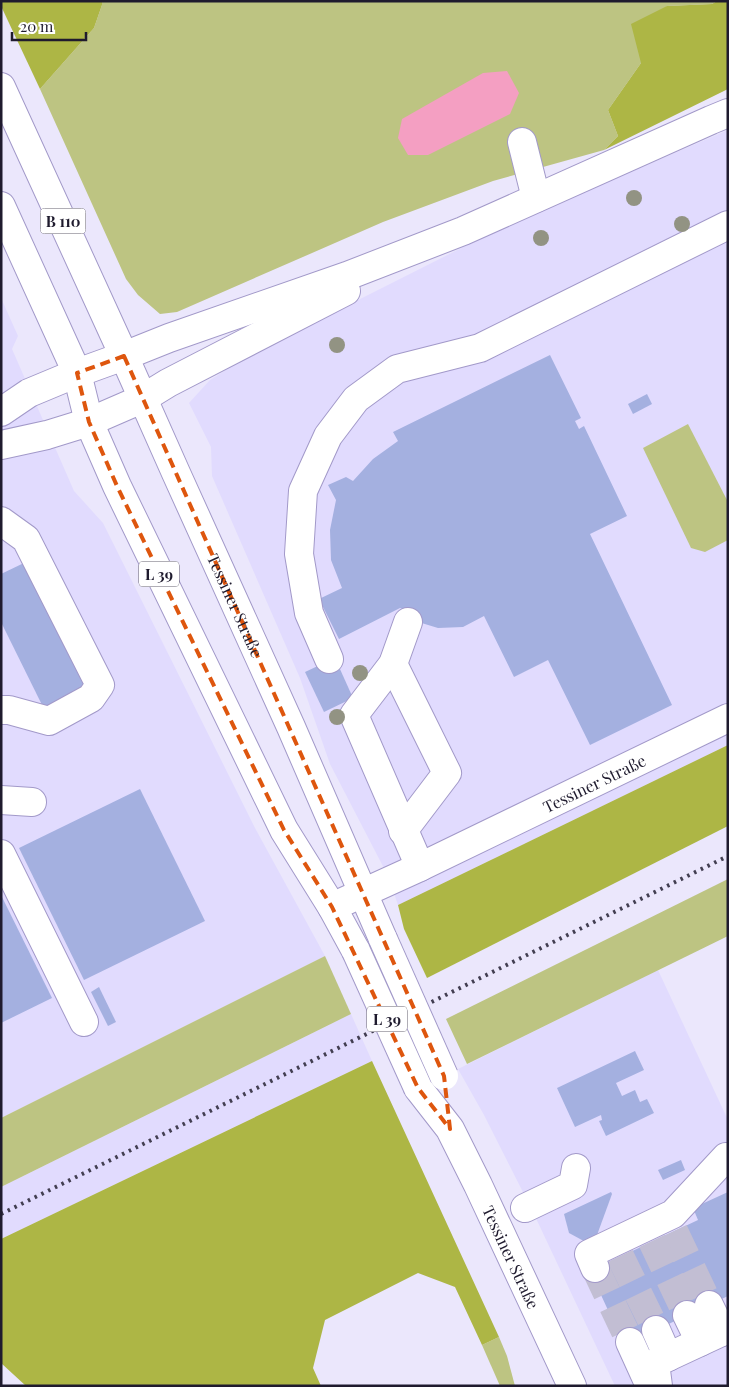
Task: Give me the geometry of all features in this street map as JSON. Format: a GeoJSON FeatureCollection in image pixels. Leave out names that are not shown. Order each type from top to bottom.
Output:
{"type":"FeatureCollection","features":[{"type":"Feature","properties":{"kind":"main road","name":"Tessiner Straße"},"geometry":{"type":"LineString","coordinates":[[1,87],[291,727],[371,889],[383,939],[444,1076],[450,1129]]}},
{"type":"Feature","properties":{"kind":"main road"},"geometry":{"type":"LineString","coordinates":[[1,444],[47,435],[89,422],[142,398],[463,231],[722,113]]}},
{"type":"Feature","properties":{"kind":"main road"},"geometry":{"type":"LineString","coordinates":[[522,142],[536,198]]}},
{"type":"Feature","properties":{"kind":"main road","name":"Tessiner Straße"},"geometry":{"type":"LineString","coordinates":[[1,206],[77,373],[89,422],[117,486],[284,830],[332,907],[356,952],[418,1088],[450,1129],[572,1386]]}},
{"type":"Feature","properties":{"kind":"main road"},"geometry":{"type":"LineString","coordinates":[[329,658],[310,613],[299,554],[303,491],[328,436],[356,399],[397,370],[480,348],[728,225]]}},
{"type":"Feature","properties":{"kind":"main road"},"geometry":{"type":"LineString","coordinates":[[1,412],[29,393],[77,373],[169,338],[347,276],[463,231]]}},
{"type":"Feature","properties":{"kind":"main road"},"geometry":{"type":"LineString","coordinates":[[1,521],[26,539],[100,685],[91,698],[49,721],[9,710],[1,710]]}},
{"type":"Feature","properties":{"kind":"main road"},"geometry":{"type":"LineString","coordinates":[[408,622],[393,664],[354,715],[420,867]]}},
{"type":"Feature","properties":{"kind":"main road"},"geometry":{"type":"LineString","coordinates":[[393,664],[447,774],[403,831]]}},
{"type":"Feature","properties":{"kind":"main road","name":"Tessiner Straße"},"geometry":{"type":"LineString","coordinates":[[371,889],[728,718]]}},
{"type":"Feature","properties":{"kind":"main road"},"geometry":{"type":"LineString","coordinates":[[1,800],[32,802]]}},
{"type":"Feature","properties":{"kind":"main road"},"geometry":{"type":"LineString","coordinates":[[1,854],[84,1022]]}},
{"type":"Feature","properties":{"kind":"main road"},"geometry":{"type":"LineString","coordinates":[[332,907],[371,889]]}},
{"type":"Feature","properties":{"kind":"main road"},"geometry":{"type":"LineString","coordinates":[[595,1268],[589,1254],[617,1249],[660,1229],[726,1157]]}},
{"type":"Feature","properties":{"kind":"main road"},"geometry":{"type":"LineString","coordinates":[[525,1208],[573,1185],[576,1168]]}},
{"type":"Feature","properties":{"kind":"main road"},"geometry":{"type":"LineString","coordinates":[[658,1386],[655,1363],[717,1334],[698,1310]]}},
{"type":"Feature","properties":{"kind":"main road"},"geometry":{"type":"LineString","coordinates":[[656,1330],[668,1357]]}},
{"type":"Feature","properties":{"kind":"main road"},"geometry":{"type":"LineString","coordinates":[[630,1342],[650,1386]]}},
{"type":"Feature","properties":{"kind":"highlighted area"},"geometry":{"type":"Polygon","coordinates":[[[124,356],[444,1076],[450,1129],[418,1088],[332,907],[284,830],[117,486],[89,422],[77,373],[124,356]]]}},
{"type":"Feature","properties":{"kind":"shaded area"},"geometry":{"type":"Polygon","coordinates":[[[507,71],[519,93],[510,114],[428,155],[408,155],[398,138],[402,119],[483,73],[507,71]]]}},
{"type":"Feature","properties":{"kind":"shaded area"},"geometry":{"type":"Polygon","coordinates":[[[728,130],[728,745],[398,905],[388,876],[330,764],[300,678],[212,476],[211,447],[189,403],[210,380],[251,354],[505,226],[728,130]]]}},
{"type":"Feature","properties":{"kind":"shaded area"},"geometry":{"type":"Polygon","coordinates":[[[1,298],[18,336],[12,349],[74,491],[103,523],[255,828],[325,956],[1,1118],[1,298]]]}},
{"type":"Feature","properties":{"kind":"shaded area"},"geometry":{"type":"Polygon","coordinates":[[[658,970],[728,1120],[728,1386],[615,1386],[533,1212],[484,1115],[458,1069],[658,970]]]}},
{"type":"Feature","properties":{"kind":"shaded area"},"geometry":{"type":"Polygon","coordinates":[[[351,1014],[372,1061],[1,1239],[1,1187],[351,1014]]]}},
{"type":"Feature","properties":{"kind":"green space"},"geometry":{"type":"Polygon","coordinates":[[[1,1],[102,1],[102,5],[94,28],[40,89],[1,6],[1,1]]]}},
{"type":"Feature","properties":{"kind":"green space"},"geometry":{"type":"Polygon","coordinates":[[[102,1],[717,1],[712,4],[667,6],[641,63],[608,110],[618,136],[604,150],[493,181],[383,222],[177,312],[160,314],[138,295],[126,279],[40,89],[94,28],[102,1]]]}},
{"type":"Feature","properties":{"kind":"green space"},"geometry":{"type":"Polygon","coordinates":[[[717,1],[728,1],[728,89],[604,150],[618,136],[608,110],[641,63],[631,24],[667,6],[712,4],[717,1]]]}},
{"type":"Feature","properties":{"kind":"green space"},"geometry":{"type":"Polygon","coordinates":[[[688,424],[728,502],[728,540],[705,552],[691,548],[643,448],[688,424]]]}},
{"type":"Feature","properties":{"kind":"green space"},"geometry":{"type":"Polygon","coordinates":[[[728,745],[728,826],[427,978],[404,929],[398,905],[728,745]]]}},
{"type":"Feature","properties":{"kind":"green space"},"geometry":{"type":"Polygon","coordinates":[[[728,879],[728,936],[467,1064],[446,1019],[728,879]]]}},
{"type":"Feature","properties":{"kind":"green space"},"geometry":{"type":"Polygon","coordinates":[[[325,956],[351,1014],[1,1187],[1,1118],[325,956]]]}},
{"type":"Feature","properties":{"kind":"green space"},"geometry":{"type":"Polygon","coordinates":[[[372,1061],[499,1337],[482,1345],[455,1287],[418,1273],[325,1320],[313,1368],[321,1386],[26,1386],[1,1363],[1,1239],[372,1061]]]}},
{"type":"Feature","properties":{"kind":"green space"},"geometry":{"type":"Polygon","coordinates":[[[499,1337],[507,1356],[515,1386],[500,1386],[482,1345],[499,1337]]]}},
{"type":"Feature","properties":{"kind":"building"},"geometry":{"type":"Polygon","coordinates":[[[550,355],[581,418],[575,421],[579,429],[584,426],[627,516],[590,534],[672,705],[590,745],[548,660],[514,677],[484,616],[463,627],[438,628],[415,621],[417,615],[400,608],[339,639],[319,599],[342,588],[331,560],[330,530],[336,500],[328,485],[346,477],[353,481],[373,459],[398,441],[393,432],[550,355]]]}},
{"type":"Feature","properties":{"kind":"building"},"geometry":{"type":"Polygon","coordinates":[[[647,394],[652,404],[633,414],[628,404],[647,394]]]}},
{"type":"Feature","properties":{"kind":"building"},"geometry":{"type":"Polygon","coordinates":[[[26,562],[87,687],[44,709],[1,622],[1,574],[26,562]]]}},
{"type":"Feature","properties":{"kind":"building"},"geometry":{"type":"Polygon","coordinates":[[[335,658],[353,698],[324,712],[305,672],[335,658]]]}},
{"type":"Feature","properties":{"kind":"building"},"geometry":{"type":"Polygon","coordinates":[[[140,789],[205,921],[84,980],[19,848],[140,789]]]}},
{"type":"Feature","properties":{"kind":"building"},"geometry":{"type":"Polygon","coordinates":[[[1,895],[52,998],[1,1023],[1,895]]]}},
{"type":"Feature","properties":{"kind":"building"},"geometry":{"type":"Polygon","coordinates":[[[99,987],[116,1022],[108,1026],[91,992],[99,987]]]}},
{"type":"Feature","properties":{"kind":"building"},"geometry":{"type":"Polygon","coordinates":[[[635,1051],[644,1070],[616,1083],[622,1096],[635,1090],[640,1102],[647,1099],[654,1113],[606,1136],[599,1121],[602,1120],[601,1115],[575,1127],[557,1088],[635,1051]]]}},
{"type":"Feature","properties":{"kind":"building"},"geometry":{"type":"Polygon","coordinates":[[[681,1160],[685,1170],[663,1180],[658,1170],[681,1160]]]}},
{"type":"Feature","properties":{"kind":"building"},"geometry":{"type":"Polygon","coordinates":[[[611,1192],[612,1194],[593,1246],[569,1233],[564,1214],[611,1192]]]}},
{"type":"Feature","properties":{"kind":"building"},"geometry":{"type":"Polygon","coordinates":[[[728,1192],[728,1296],[624,1345],[590,1271],[698,1220],[693,1208],[728,1192]]]}},
{"type":"Feature","properties":{"kind":"tunnel"},"geometry":{"type":"LineString","coordinates":[[674,1231],[709,1305]]}},
{"type":"Feature","properties":{"kind":"tunnel"},"geometry":{"type":"LineString","coordinates":[[652,1241],[687,1315]]}},
{"type":"Feature","properties":{"kind":"tunnel"},"geometry":{"type":"LineString","coordinates":[[620,1256],[656,1330]]}},
{"type":"Feature","properties":{"kind":"tunnel"},"geometry":{"type":"LineString","coordinates":[[595,1268],[630,1342]]}},
{"type":"Feature","properties":{"kind":"railway"},"geometry":{"type":"LineString","coordinates":[[1,1214],[728,856]]}}]}
